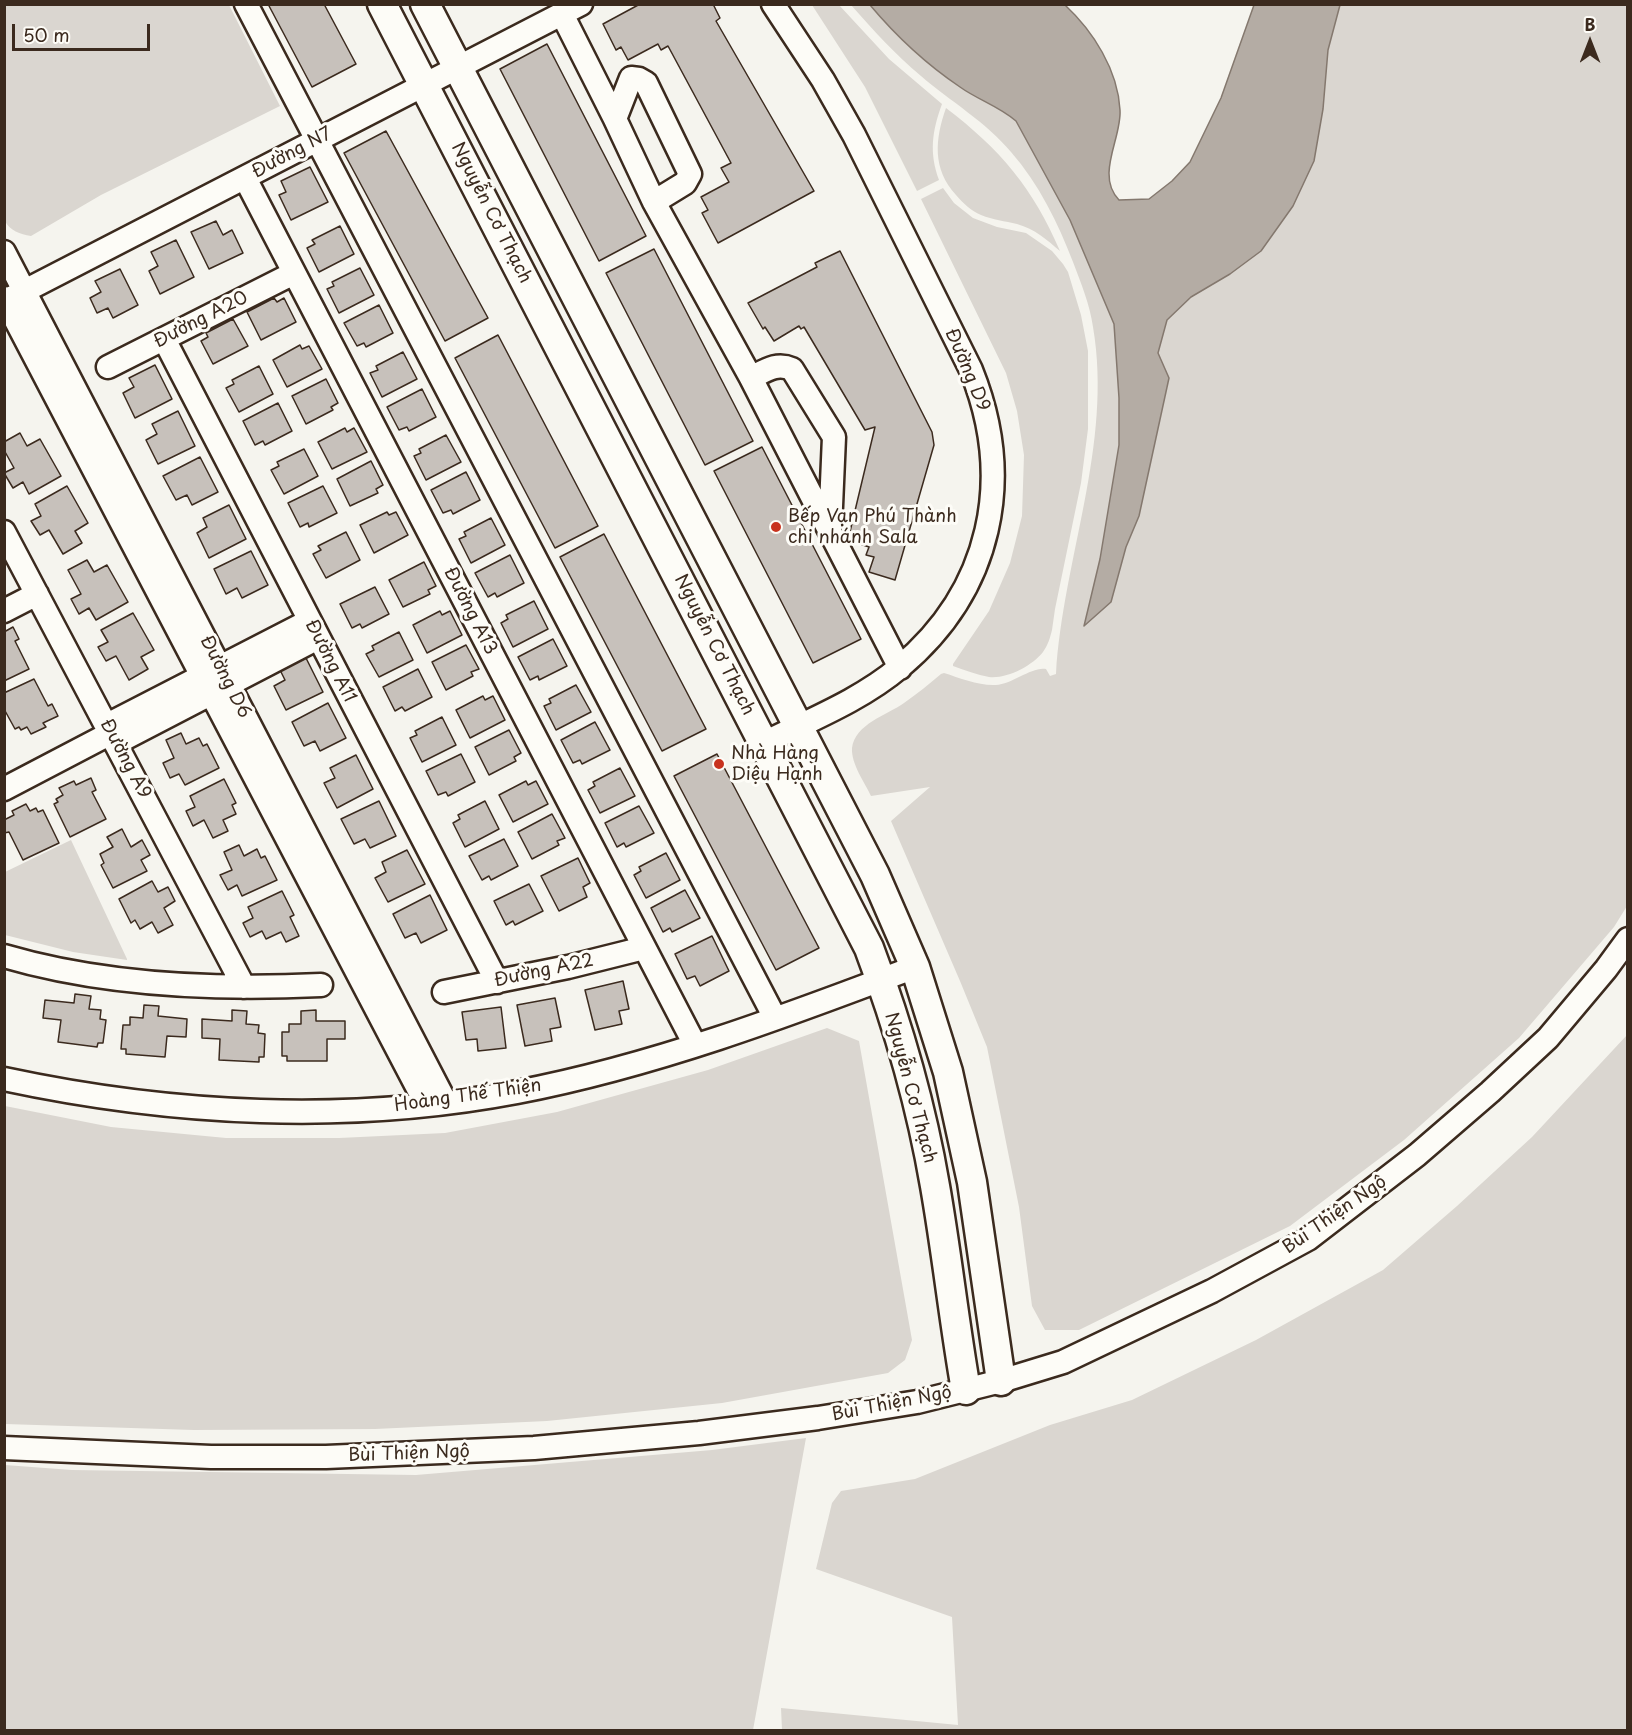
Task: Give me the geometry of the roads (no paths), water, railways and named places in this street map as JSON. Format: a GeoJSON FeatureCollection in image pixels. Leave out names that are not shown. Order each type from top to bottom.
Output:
{"type":"FeatureCollection","features":[{"type":"Feature","properties":{"kind":"main road","name":"Nguyễn Cơ Thạch"},"geometry":{"type":"LineString","coordinates":[[381,4],[869,948],[881,980],[922,1119],[935,1186],[966,1390]]}},
{"type":"Feature","properties":{"kind":"main road","name":"Nguyễn Cơ Thạch"},"geometry":{"type":"LineString","coordinates":[[425,4],[875,875],[915,967],[948,1072],[963,1132],[1001,1381]]}},
{"type":"Feature","properties":{"kind":"street"},"geometry":{"type":"LineString","coordinates":[[246,4],[775,1018]]}},
{"type":"Feature","properties":{"kind":"street","name":"Đường D9"},"geometry":{"type":"LineString","coordinates":[[764,743],[847,702],[876,684],[900,668],[930,639],[956,605],[982,550],[991,515],[994,483],[988,423],[971,370],[854,135],[823,80],[773,4]]}},
{"type":"Feature","properties":{"kind":"street"},"geometry":{"type":"LineString","coordinates":[[571,9],[615,119],[654,202],[751,378],[900,668]]}},
{"type":"Feature","properties":{"kind":"street","name":"Đường N7"},"geometry":{"type":"LineString","coordinates":[[10,298],[571,9]]}},
{"type":"Feature","properties":{"kind":"street"},"geometry":{"type":"LineString","coordinates":[[615,119],[631,78],[639,79],[646,84],[690,174],[685,183],[654,202]]}},
{"type":"Feature","properties":{"kind":"street","name":"Đường A13"},"geometry":{"type":"LineString","coordinates":[[244,177],[695,1045]]}},
{"type":"Feature","properties":{"kind":"street","name":"Đường D6"},"geometry":{"type":"LineString","coordinates":[[4,252],[10,298],[216,680],[436,1103]]}},
{"type":"Feature","properties":{"kind":"street","name":"Đường A20"},"geometry":{"type":"LineString","coordinates":[[108,367],[294,273]]}},
{"type":"Feature","properties":{"kind":"street","name":"Đường A11"},"geometry":{"type":"LineString","coordinates":[[164,339],[497,982]]}},
{"type":"Feature","properties":{"kind":"street"},"geometry":{"type":"LineString","coordinates":[[751,378],[774,366],[786,366],[792,369],[834,437],[830,529]]}},
{"type":"Feature","properties":{"kind":"street","name":"Đường A9"},"geometry":{"type":"LineString","coordinates":[[4,531],[244,987]]}},
{"type":"Feature","properties":{"kind":"street"},"geometry":{"type":"LineString","coordinates":[[4,611],[37,594]]}},
{"type":"Feature","properties":{"kind":"street"},"geometry":{"type":"LineString","coordinates":[[4,789],[314,629]]}},
{"type":"Feature","properties":{"kind":"street","name":"Bùi Thiện Ngộ"},"geometry":{"type":"LineString","coordinates":[[4,1448],[211,1457],[438,1453],[601,1443],[688,1435],[917,1402],[1001,1381],[1063,1362],[1212,1291],[1308,1239],[1417,1155],[1515,1069],[1548,1038],[1628,939]]}},
{"type":"Feature","properties":{"kind":"street","name":"Đường A22"},"geometry":{"type":"LineString","coordinates":[[444,992],[568,967],[644,948]]}},
{"type":"Feature","properties":{"kind":"street"},"geometry":{"type":"LineString","coordinates":[[4,956],[72,971],[190,985],[244,987],[321,985]]}},
{"type":"Feature","properties":{"kind":"street","name":"Hoàng Thế Thiện"},"geometry":{"type":"LineString","coordinates":[[4,1079],[114,1098],[244,1110],[323,1111],[436,1103],[497,1095],[575,1079],[695,1045],[915,967]]}},
{"type":"Feature","properties":{"kind":"place","name":"Bếp Vạn Phú Thành chi nhánh Sala"},"geometry":{"type":"Point","coordinates":[776,527]}},
{"type":"Feature","properties":{"kind":"place","name":"Nhà Hàng Diệu Hạnh"},"geometry":{"type":"Point","coordinates":[719,764]}}]}
